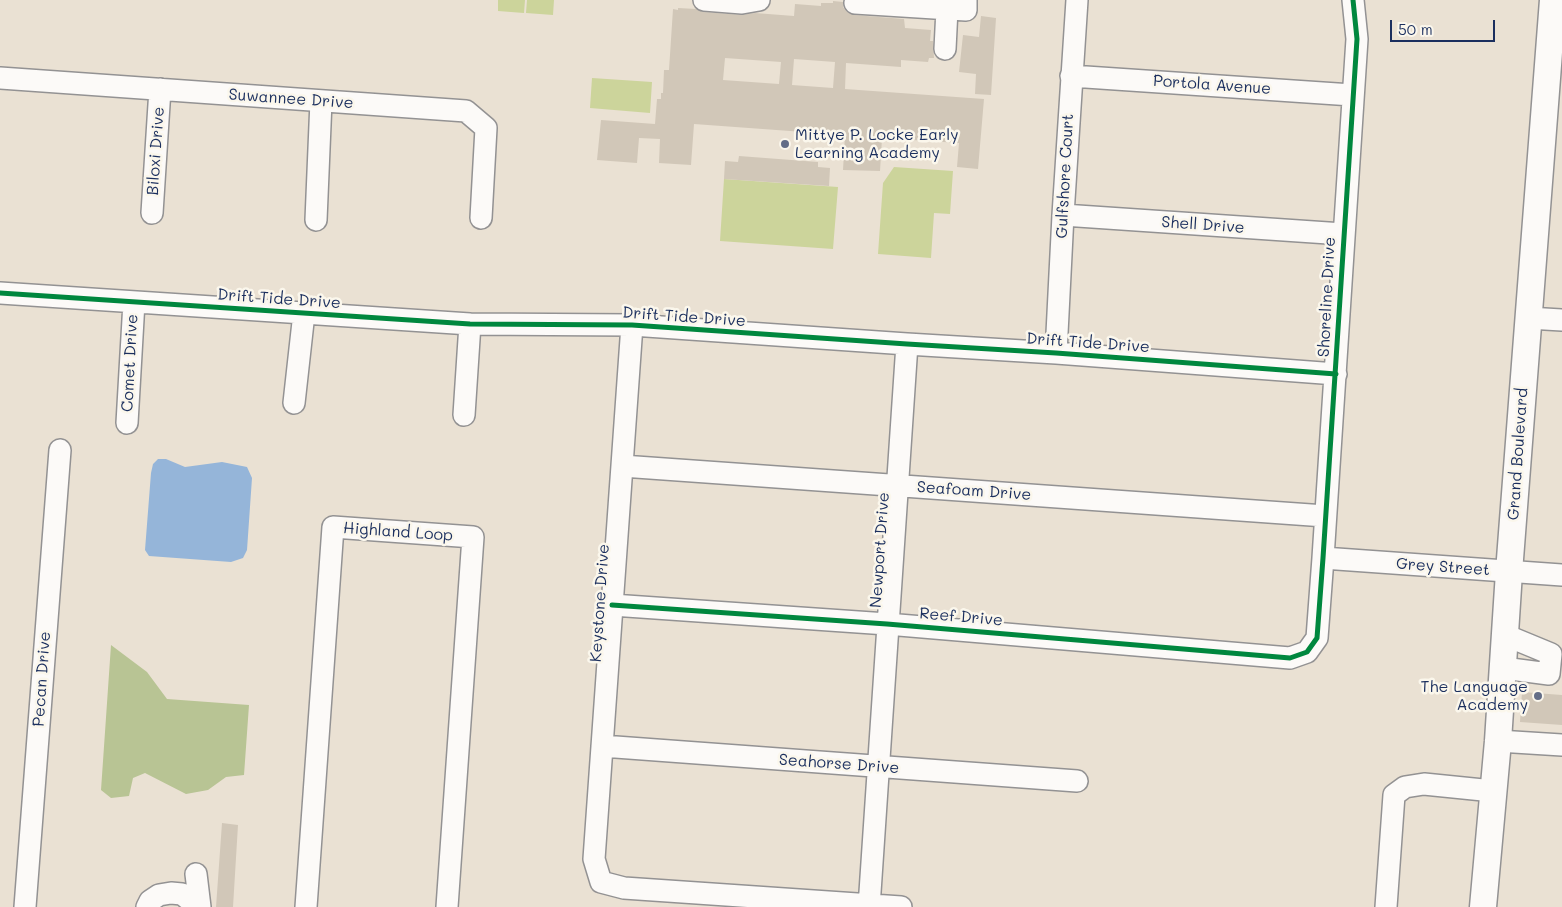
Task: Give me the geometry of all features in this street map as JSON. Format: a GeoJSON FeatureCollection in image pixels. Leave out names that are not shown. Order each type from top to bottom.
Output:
{"type":"FeatureCollection","features":[{"type":"Feature","properties":{"kind":"main road","name":"Grand Boulevard"},"geometry":{"type":"LineString","coordinates":[[1483,907],[1498,741],[1509,572],[1553,0]]}},
{"type":"Feature","properties":{"kind":"street"},"geometry":{"type":"LineString","coordinates":[[704,0],[742,3],[759,0]]}},
{"type":"Feature","properties":{"kind":"street"},"geometry":{"type":"LineString","coordinates":[[856,1],[936,5],[966,10],[966,0]]}},
{"type":"Feature","properties":{"kind":"street","name":"Gulfshore Court"},"geometry":{"type":"LineString","coordinates":[[1056,353],[1077,0]]}},
{"type":"Feature","properties":{"kind":"street","name":"Shoreline Drive"},"geometry":{"type":"LineString","coordinates":[[1307,652],[1317,638],[1324,558],[1325,516],[1357,39],[1352,0]]}},
{"type":"Feature","properties":{"kind":"street"},"geometry":{"type":"LineString","coordinates":[[936,5],[945,49]]}},
{"type":"Feature","properties":{"kind":"street","name":"Portola Avenue"},"geometry":{"type":"LineString","coordinates":[[1072,76],[1352,95]]}},
{"type":"Feature","properties":{"kind":"street","name":"Suwannee Drive"},"geometry":{"type":"LineString","coordinates":[[0,78],[466,111],[486,128],[481,218]]}},
{"type":"Feature","properties":{"kind":"street","name":"Biloxi Drive"},"geometry":{"type":"LineString","coordinates":[[152,213],[160,89]]}},
{"type":"Feature","properties":{"kind":"street"},"geometry":{"type":"LineString","coordinates":[[316,220],[321,101]]}},
{"type":"Feature","properties":{"kind":"street","name":"Shell Drive"},"geometry":{"type":"LineString","coordinates":[[1063,215],[1343,234]]}},
{"type":"Feature","properties":{"kind":"street","name":"Drift Tide Drive"},"geometry":{"type":"LineString","coordinates":[[0,293],[470,324],[632,325],[1056,353],[1336,374]]}},
{"type":"Feature","properties":{"kind":"street","name":"Comet Drive"},"geometry":{"type":"LineString","coordinates":[[127,423],[134,302]]}},
{"type":"Feature","properties":{"kind":"street"},"geometry":{"type":"LineString","coordinates":[[294,403],[304,313]]}},
{"type":"Feature","properties":{"kind":"street"},"geometry":{"type":"LineString","coordinates":[[1528,318],[1562,320]]}},
{"type":"Feature","properties":{"kind":"street"},"geometry":{"type":"LineString","coordinates":[[464,415],[470,324]]}},
{"type":"Feature","properties":{"kind":"street","name":"Keystone Drive"},"geometry":{"type":"LineString","coordinates":[[632,325],[594,859],[601,882],[624,888],[869,906]]}},
{"type":"Feature","properties":{"kind":"street","name":"Newport Drive"},"geometry":{"type":"LineString","coordinates":[[869,906],[907,344]]}},
{"type":"Feature","properties":{"kind":"street","name":"Pecan Drive"},"geometry":{"type":"LineString","coordinates":[[25,907],[60,450]]}},
{"type":"Feature","properties":{"kind":"street","name":"Seafoam Drive"},"geometry":{"type":"LineString","coordinates":[[622,466],[1325,516]]}},
{"type":"Feature","properties":{"kind":"street","name":"Highland Loop"},"geometry":{"type":"LineString","coordinates":[[306,907],[333,527],[473,537],[446,907]]}},
{"type":"Feature","properties":{"kind":"street","name":"Grey Street"},"geometry":{"type":"LineString","coordinates":[[1324,558],[1562,575]]}},
{"type":"Feature","properties":{"kind":"street","name":"Reef Drive"},"geometry":{"type":"LineString","coordinates":[[612,605],[887,624],[1290,658],[1307,652]]}},
{"type":"Feature","properties":{"kind":"street"},"geometry":{"type":"LineString","coordinates":[[1503,668],[1548,674],[1551,654],[1505,635]]}},
{"type":"Feature","properties":{"kind":"street"},"geometry":{"type":"LineString","coordinates":[[1498,741],[1562,745]]}},
{"type":"Feature","properties":{"kind":"street","name":"Seahorse Drive"},"geometry":{"type":"LineString","coordinates":[[602,746],[1077,781]]}},
{"type":"Feature","properties":{"kind":"street"},"geometry":{"type":"LineString","coordinates":[[1386,907],[1394,795],[1405,787],[1424,784],[1493,791]]}},
{"type":"Feature","properties":{"kind":"street"},"geometry":{"type":"LineString","coordinates":[[196,874],[199,907]]}},
{"type":"Feature","properties":{"kind":"street"},"geometry":{"type":"LineString","coordinates":[[146,907],[159,895],[171,893],[182,894],[199,907]]}},
{"type":"Feature","properties":{"kind":"street"},"geometry":{"type":"LineString","coordinates":[[869,906],[902,907]]}},
{"type":"Feature","properties":{"kind":"green space"},"geometry":{"type":"Polygon","coordinates":[[[498,0],[525,0],[524,13],[498,11],[498,0]]]}},
{"type":"Feature","properties":{"kind":"green space"},"geometry":{"type":"Polygon","coordinates":[[[527,0],[554,0],[553,15],[526,13],[527,0]]]}},
{"type":"Feature","properties":{"kind":"green space"},"geometry":{"type":"Polygon","coordinates":[[[592,78],[652,82],[650,113],[590,108],[592,78]]]}},
{"type":"Feature","properties":{"kind":"green space"},"geometry":{"type":"Polygon","coordinates":[[[894,167],[953,171],[950,214],[934,213],[931,258],[878,254],[883,183],[894,167]]]}},
{"type":"Feature","properties":{"kind":"green space"},"geometry":{"type":"Polygon","coordinates":[[[724,179],[838,187],[833,249],[720,241],[724,179]]]}},
{"type":"Feature","properties":{"kind":"green space"},"geometry":{"type":"Polygon","coordinates":[[[111,645],[147,672],[167,699],[249,705],[244,775],[226,777],[208,790],[186,794],[145,773],[133,778],[129,796],[111,798],[101,790],[111,645]]]}},
{"type":"Feature","properties":{"kind":"water"},"geometry":{"type":"Polygon","coordinates":[[[158,459],[166,459],[185,467],[222,462],[247,467],[252,478],[247,550],[243,558],[231,562],[149,556],[145,550],[151,473],[153,464],[158,459]]]}},
{"type":"Feature","properties":{"kind":"building"},"geometry":{"type":"Polygon","coordinates":[[[833,1],[843,2],[843,7],[847,12],[854,15],[904,19],[905,28],[931,30],[930,41],[933,41],[934,58],[929,58],[928,62],[901,60],[901,67],[846,63],[845,89],[984,99],[978,169],[957,167],[959,143],[882,138],[880,171],[843,170],[845,135],[694,124],[691,165],[659,163],[660,139],[639,138],[637,163],[597,160],[601,120],[655,124],[657,99],[661,99],[661,93],[663,93],[664,70],[669,70],[673,9],[696,9],[703,12],[741,15],[755,13],[794,16],[795,4],[821,6],[821,3],[833,3],[833,1]],[[725,58],[723,80],[779,84],[781,62],[725,58]],[[794,59],[792,85],[833,88],[835,62],[794,59]]]}},
{"type":"Feature","properties":{"kind":"building"},"geometry":{"type":"Polygon","coordinates":[[[981,16],[996,18],[991,95],[975,94],[976,74],[959,72],[963,35],[979,37],[981,16]]]}},
{"type":"Feature","properties":{"kind":"building"},"geometry":{"type":"Polygon","coordinates":[[[739,156],[818,162],[818,167],[830,168],[829,186],[724,179],[725,161],[738,162],[739,156]]]}},
{"type":"Feature","properties":{"kind":"building"},"geometry":{"type":"Polygon","coordinates":[[[1522,692],[1562,695],[1562,725],[1520,722],[1522,692]]]}},
{"type":"Feature","properties":{"kind":"building"},"geometry":{"type":"Polygon","coordinates":[[[222,823],[238,825],[233,907],[216,907],[222,823]]]}},
{"type":"Feature","properties":{"kind":"cycle path"},"geometry":{"type":"LineString","coordinates":[[612,605],[887,624],[1290,658],[1307,652],[1317,638],[1323,558],[1357,39],[1353,0]]}},
{"type":"Feature","properties":{"kind":"cycle path"},"geometry":{"type":"LineString","coordinates":[[0,293],[470,324],[632,325],[1056,353],[1336,374]]}},
{"type":"Feature","properties":{"kind":"place","name":"Mittye P. Locke Early Learning Academy"},"geometry":{"type":"Point","coordinates":[785,144]}},
{"type":"Feature","properties":{"kind":"place","name":"The Language Academy"},"geometry":{"type":"Point","coordinates":[1538,696]}}]}
